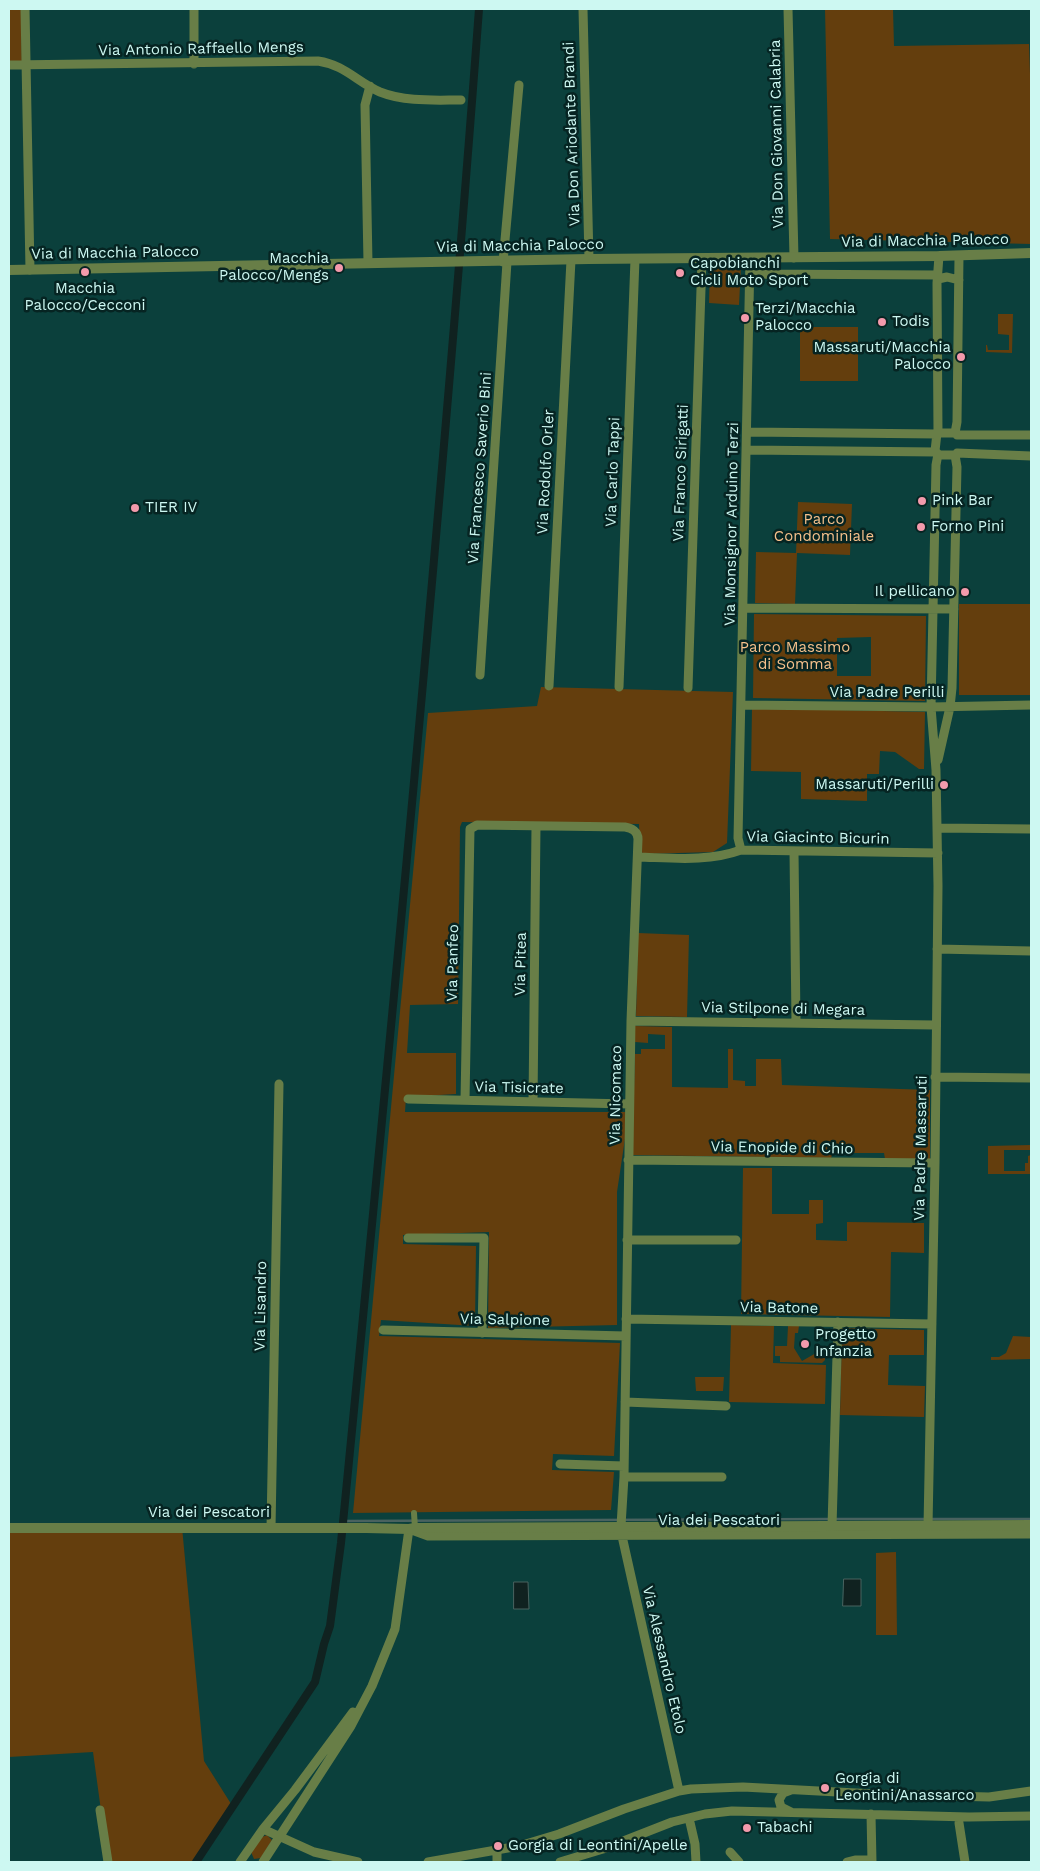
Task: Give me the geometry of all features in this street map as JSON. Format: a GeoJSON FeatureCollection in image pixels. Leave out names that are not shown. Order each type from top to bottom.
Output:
{"type":"FeatureCollection","features":[{"type":"Feature","properties":{"kind":"street"},"geometry":{"type":"LineString","coordinates":[[25,9],[30,270]]}},
{"type":"Feature","properties":{"kind":"street"},"geometry":{"type":"LineString","coordinates":[[194,9],[194,64]]}},
{"type":"Feature","properties":{"kind":"street","name":"Via Don Ariodante Brandi"},"geometry":{"type":"LineString","coordinates":[[583,9],[590,259]]}},
{"type":"Feature","properties":{"kind":"street","name":"Via Don Giovanni Calabria"},"geometry":{"type":"LineString","coordinates":[[788,9],[794,258]]}},
{"type":"Feature","properties":{"kind":"street","name":"Via Antonio Raffaello Mengs"},"geometry":{"type":"LineString","coordinates":[[9,65],[322,62],[344,69],[381,92],[405,99],[461,100]]}},
{"type":"Feature","properties":{"kind":"street","name":"Via Francesco Saverio Bini"},"geometry":{"type":"LineString","coordinates":[[480,675],[505,262],[519,85]]}},
{"type":"Feature","properties":{"kind":"street"},"geometry":{"type":"LineString","coordinates":[[368,263],[365,105],[370,86]]}},
{"type":"Feature","properties":{"kind":"street","name":"Via di Macchia Palocco"},"geometry":{"type":"LineString","coordinates":[[9,270],[590,259],[959,256],[1031,253]]}},
{"type":"Feature","properties":{"kind":"street","name":"Via Padre Massaruti"},"geometry":{"type":"LineString","coordinates":[[928,1521],[938,886],[936,770],[931,708],[936,465],[938,453],[939,256]]}},
{"type":"Feature","properties":{"kind":"street","name":"Via Padre Massaruti"},"geometry":{"type":"LineString","coordinates":[[936,770],[950,707],[952,683],[959,256]]}},
{"type":"Feature","properties":{"kind":"street","name":"Via Franco Sirigatti"},"geometry":{"type":"LineString","coordinates":[[688,688],[702,258]]}},
{"type":"Feature","properties":{"kind":"street","name":"Via Monsignor Arduino Terzi"},"geometry":{"type":"LineString","coordinates":[[741,850],[738,838],[748,450],[750,258]]}},
{"type":"Feature","properties":{"kind":"street","name":"Via Carlo Tappi"},"geometry":{"type":"LineString","coordinates":[[619,686],[635,259]]}},
{"type":"Feature","properties":{"kind":"street","name":"Via Rodolfo Orler"},"geometry":{"type":"LineString","coordinates":[[549,686],[571,260]]}},
{"type":"Feature","properties":{"kind":"street"},"geometry":{"type":"LineString","coordinates":[[750,274],[950,277],[959,280]]}},
{"type":"Feature","properties":{"kind":"street"},"geometry":{"type":"LineString","coordinates":[[748,432],[938,434],[956,436],[1031,435]]}},
{"type":"Feature","properties":{"kind":"street"},"geometry":{"type":"LineString","coordinates":[[748,450],[956,452],[1031,456]]}},
{"type":"Feature","properties":{"kind":"street"},"geometry":{"type":"LineString","coordinates":[[744,608],[954,609]]}},
{"type":"Feature","properties":{"kind":"street","name":"Via Padre Perilli"},"geometry":{"type":"LineString","coordinates":[[742,706],[931,708],[1031,705]]}},
{"type":"Feature","properties":{"kind":"street","name":"Via Nicomaco"},"geometry":{"type":"LineString","coordinates":[[471,827],[477,825],[629,828],[636,832],[638,837],[631,1020],[624,1477],[621,1526]]}},
{"type":"Feature","properties":{"kind":"street","name":"Via Pitea"},"geometry":{"type":"LineString","coordinates":[[533,1102],[536,826]]}},
{"type":"Feature","properties":{"kind":"street","name":"Via Panfeo"},"geometry":{"type":"LineString","coordinates":[[464,1100],[469,843],[471,827]]}},
{"type":"Feature","properties":{"kind":"street"},"geometry":{"type":"LineString","coordinates":[[938,828],[1031,829]]}},
{"type":"Feature","properties":{"kind":"street","name":"Via Giacinto Bicurin"},"geometry":{"type":"LineString","coordinates":[[638,857],[708,858],[726,856],[741,850],[938,853]]}},
{"type":"Feature","properties":{"kind":"street"},"geometry":{"type":"LineString","coordinates":[[794,852],[796,1022]]}},
{"type":"Feature","properties":{"kind":"street"},"geometry":{"type":"LineString","coordinates":[[937,949],[1031,951]]}},
{"type":"Feature","properties":{"kind":"street","name":"Via Stilpone di Megara"},"geometry":{"type":"LineString","coordinates":[[631,1020],[936,1026]]}},
{"type":"Feature","properties":{"kind":"street"},"geometry":{"type":"LineString","coordinates":[[935,1076],[1031,1078]]}},
{"type":"Feature","properties":{"kind":"street","name":"Via Lisandro"},"geometry":{"type":"LineString","coordinates":[[271,1528],[279,1084]]}},
{"type":"Feature","properties":{"kind":"street","name":"Via Tisicrate"},"geometry":{"type":"LineString","coordinates":[[408,1099],[629,1104]]}},
{"type":"Feature","properties":{"kind":"street","name":"Via Enopide di Chio"},"geometry":{"type":"LineString","coordinates":[[628,1160],[935,1163]]}},
{"type":"Feature","properties":{"kind":"street"},"geometry":{"type":"LineString","coordinates":[[408,1238],[484,1238],[482,1333]]}},
{"type":"Feature","properties":{"kind":"street"},"geometry":{"type":"LineString","coordinates":[[627,1240],[736,1240]]}},
{"type":"Feature","properties":{"kind":"street","name":"Via Batone"},"geometry":{"type":"LineString","coordinates":[[626,1319],[932,1324]]}},
{"type":"Feature","properties":{"kind":"street"},"geometry":{"type":"LineString","coordinates":[[833,1522],[838,1322]]}},
{"type":"Feature","properties":{"kind":"street","name":"Via Salpione"},"geometry":{"type":"LineString","coordinates":[[382,1330],[626,1336]]}},
{"type":"Feature","properties":{"kind":"street"},"geometry":{"type":"LineString","coordinates":[[625,1402],[726,1406]]}},
{"type":"Feature","properties":{"kind":"street"},"geometry":{"type":"LineString","coordinates":[[560,1464],[624,1466]]}},
{"type":"Feature","properties":{"kind":"street"},"geometry":{"type":"LineString","coordinates":[[624,1477],[722,1477]]}},
{"type":"Feature","properties":{"kind":"street"},"geometry":{"type":"LineString","coordinates":[[263,1862],[350,1726],[372,1686],[395,1629],[414,1514]]}},
{"type":"Feature","properties":{"kind":"street","name":"Via dei Pescatori"},"geometry":{"type":"LineString","coordinates":[[9,1528],[366,1528],[928,1521],[1031,1525]]}},
{"type":"Feature","properties":{"kind":"street","name":"Via dei Pescatori"},"geometry":{"type":"LineString","coordinates":[[621,1526],[1031,1534]]}},
{"type":"Feature","properties":{"kind":"street","name":"Via Alessandro Etolo"},"geometry":{"type":"LineString","coordinates":[[621,1526],[679,1791]]}},
{"type":"Feature","properties":{"kind":"street"},"geometry":{"type":"LineString","coordinates":[[243,1861],[263,1829],[295,1790],[372,1686]]}},
{"type":"Feature","properties":{"kind":"street"},"geometry":{"type":"LineString","coordinates":[[428,1862],[485,1853],[559,1834],[624,1809],[679,1791],[715,1787],[983,1797],[1004,1796],[1031,1791]]}},
{"type":"Feature","properties":{"kind":"street"},"geometry":{"type":"LineString","coordinates":[[763,1788],[772,1792],[775,1798],[774,1806],[763,1811]]}},
{"type":"Feature","properties":{"kind":"street"},"geometry":{"type":"LineString","coordinates":[[791,1812],[783,1809],[779,1800],[783,1793],[793,1789]]}},
{"type":"Feature","properties":{"kind":"street"},"geometry":{"type":"LineString","coordinates":[[100,1810],[108,1862]]}},
{"type":"Feature","properties":{"kind":"street"},"geometry":{"type":"LineString","coordinates":[[560,1862],[592,1853],[655,1827],[689,1818],[732,1811],[969,1817],[1031,1816]]}},
{"type":"Feature","properties":{"kind":"street"},"geometry":{"type":"LineString","coordinates":[[847,1862],[855,1860],[872,1861],[871,1814]]}},
{"type":"Feature","properties":{"kind":"street"},"geometry":{"type":"LineString","coordinates":[[689,1818],[695,1844],[696,1862]]}},
{"type":"Feature","properties":{"kind":"street"},"geometry":{"type":"LineString","coordinates":[[959,1823],[965,1862]]}},
{"type":"Feature","properties":{"kind":"street"},"geometry":{"type":"LineString","coordinates":[[263,1829],[279,1838],[314,1852],[358,1862]]}},
{"type":"Feature","properties":{"kind":"street"},"geometry":{"type":"LineString","coordinates":[[497,1850],[497,1862]]}},
{"type":"Feature","properties":{"kind":"street"},"geometry":{"type":"LineString","coordinates":[[730,1852],[739,1862]]}},
{"type":"Feature","properties":{"kind":"street"},"geometry":{"type":"LineString","coordinates":[[485,1853],[489,1862]]}},
{"type":"Feature","properties":{"kind":"green space"},"geometry":{"type":"Polygon","coordinates":[[[9,9],[21,9],[22,62],[9,62],[9,9]]]}},
{"type":"Feature","properties":{"kind":"green space"},"geometry":{"type":"Polygon","coordinates":[[[825,9],[893,9],[894,46],[1029,44],[1031,244],[830,239],[825,9]]]}},
{"type":"Feature","properties":{"kind":"green space"},"geometry":{"type":"Polygon","coordinates":[[[710,265],[741,266],[739,305],[709,303],[710,265]]]}},
{"type":"Feature","properties":{"kind":"green space"},"geometry":{"type":"Polygon","coordinates":[[[998,314],[1013,314],[1012,353],[986,352],[986,345],[988,350],[1009,350],[1009,335],[998,334],[998,314]]]}},
{"type":"Feature","properties":{"kind":"green space"},"geometry":{"type":"Polygon","coordinates":[[[800,327],[858,327],[858,381],[800,381],[800,327]]]}},
{"type":"Feature","properties":{"kind":"green space","name":"Parco Condominiale"},"geometry":{"type":"Polygon","coordinates":[[[798,502],[852,504],[850,555],[797,553],[795,604],[755,603],[756,552],[796,553],[798,502]]]}},
{"type":"Feature","properties":{"kind":"green space"},"geometry":{"type":"Polygon","coordinates":[[[959,604],[1031,604],[1031,695],[959,695],[959,604]]]}},
{"type":"Feature","properties":{"kind":"green space","name":"Parco Massimo di Somma"},"geometry":{"type":"Polygon","coordinates":[[[754,614],[926,616],[925,701],[753,698],[754,614]],[[871,637],[837,638],[837,676],[871,676],[871,637]]]}},
{"type":"Feature","properties":{"kind":"green space"},"geometry":{"type":"Polygon","coordinates":[[[541,687],[733,692],[727,843],[713,852],[644,854],[640,851],[639,824],[462,822],[460,827],[458,1004],[410,1005],[407,1053],[456,1053],[456,1094],[406,1097],[405,1112],[629,1112],[617,1192],[617,1325],[488,1328],[489,1232],[403,1235],[403,1244],[476,1246],[475,1326],[381,1320],[379,1336],[620,1343],[614,1456],[553,1454],[552,1470],[614,1472],[611,1510],[353,1513],[428,713],[537,706],[541,687]]]}},
{"type":"Feature","properties":{"kind":"green space"},"geometry":{"type":"Polygon","coordinates":[[[752,708],[925,712],[924,769],[919,769],[895,752],[880,751],[879,774],[867,774],[867,801],[801,799],[801,772],[751,771],[752,708]]]}},
{"type":"Feature","properties":{"kind":"green space"},"geometry":{"type":"Polygon","coordinates":[[[638,933],[689,935],[687,1017],[636,1016],[638,933]]]}},
{"type":"Feature","properties":{"kind":"green space"},"geometry":{"type":"Polygon","coordinates":[[[635,1026],[672,1027],[672,1087],[728,1088],[728,1049],[733,1049],[733,1080],[745,1081],[745,1086],[756,1086],[756,1059],[781,1059],[782,1085],[930,1090],[930,1160],[885,1159],[884,1153],[833,1153],[831,1158],[632,1155],[635,1054],[641,1054],[641,1049],[665,1049],[665,1035],[648,1034],[648,1043],[635,1042],[635,1026]]]}},
{"type":"Feature","properties":{"kind":"green space"},"geometry":{"type":"Polygon","coordinates":[[[1031,1145],[1031,1150],[1004,1150],[1004,1171],[1025,1171],[1025,1163],[1028,1163],[1028,1156],[1031,1155],[1031,1174],[988,1174],[988,1146],[1031,1145]]]}},
{"type":"Feature","properties":{"kind":"green space"},"geometry":{"type":"Polygon","coordinates":[[[743,1168],[772,1168],[772,1214],[809,1214],[809,1200],[823,1200],[823,1223],[816,1224],[816,1240],[847,1241],[847,1222],[924,1223],[924,1253],[891,1252],[890,1317],[741,1314],[743,1168]]]}},
{"type":"Feature","properties":{"kind":"green space"},"geometry":{"type":"Polygon","coordinates":[[[731,1325],[774,1326],[773,1363],[826,1365],[825,1404],[729,1402],[731,1325]]]}},
{"type":"Feature","properties":{"kind":"green space"},"geometry":{"type":"Polygon","coordinates":[[[788,1326],[799,1326],[798,1333],[795,1333],[794,1348],[802,1361],[823,1349],[825,1360],[822,1363],[780,1362],[780,1356],[775,1356],[775,1346],[787,1346],[788,1326]]]}},
{"type":"Feature","properties":{"kind":"green space"},"geometry":{"type":"Polygon","coordinates":[[[842,1328],[924,1330],[924,1355],[889,1355],[888,1385],[925,1386],[924,1417],[840,1415],[842,1328]]]}},
{"type":"Feature","properties":{"kind":"green space"},"geometry":{"type":"Polygon","coordinates":[[[1013,1336],[1031,1337],[1031,1359],[991,1360],[991,1357],[999,1357],[1006,1353],[1013,1336]]]}},
{"type":"Feature","properties":{"kind":"green space"},"geometry":{"type":"Polygon","coordinates":[[[695,1377],[724,1377],[723,1391],[696,1391],[695,1377]]]}},
{"type":"Feature","properties":{"kind":"green space"},"geometry":{"type":"Polygon","coordinates":[[[182,1527],[204,1761],[233,1807],[196,1862],[108,1862],[93,1752],[9,1757],[9,1528],[182,1527]]]}},
{"type":"Feature","properties":{"kind":"green space"},"geometry":{"type":"Polygon","coordinates":[[[896,1552],[897,1635],[876,1635],[876,1553],[896,1552]]]}},
{"type":"Feature","properties":{"kind":"green space"},"geometry":{"type":"Polygon","coordinates":[[[267,1835],[272,1840],[261,1858],[254,1859],[251,1852],[262,1837],[267,1835]]]}},
{"type":"Feature","properties":{"kind":"water"},"geometry":{"type":"Polygon","coordinates":[[[844,1579],[861,1579],[861,1606],[843,1606],[844,1579]]]}},
{"type":"Feature","properties":{"kind":"water"},"geometry":{"type":"Polygon","coordinates":[[[514,1582],[528,1582],[529,1609],[514,1609],[514,1582]]]}},
{"type":"Feature","properties":{"kind":"waterway"},"geometry":{"type":"LineString","coordinates":[[196,1862],[315,1682],[330,1626],[341,1543],[414,776],[448,393],[479,9]]}},
{"type":"Feature","properties":{"kind":"waterway"},"geometry":{"type":"LineString","coordinates":[[343,1521],[830,1519]]}},
{"type":"Feature","properties":{"kind":"waterway"},"geometry":{"type":"LineString","coordinates":[[835,1519],[1031,1519]]}},
{"type":"Feature","properties":{"kind":"place","name":"Macchia Palocco/Mengs"},"geometry":{"type":"Point","coordinates":[339,268]}},
{"type":"Feature","properties":{"kind":"place","name":"Macchia Palocco/Cecconi"},"geometry":{"type":"Point","coordinates":[85,272]}},
{"type":"Feature","properties":{"kind":"place","name":"Capobianchi Cicli Moto Sport"},"geometry":{"type":"Point","coordinates":[680,273]}},
{"type":"Feature","properties":{"kind":"place","name":"Terzi/Macchia Palocco"},"geometry":{"type":"Point","coordinates":[745,318]}},
{"type":"Feature","properties":{"kind":"place","name":"Todis"},"geometry":{"type":"Point","coordinates":[882,322]}},
{"type":"Feature","properties":{"kind":"place","name":"Massaruti/Macchia Palocco"},"geometry":{"type":"Point","coordinates":[961,357]}},
{"type":"Feature","properties":{"kind":"place","name":"Pink Bar"},"geometry":{"type":"Point","coordinates":[922,501]}},
{"type":"Feature","properties":{"kind":"place","name":"TIER IV"},"geometry":{"type":"Point","coordinates":[135,508]}},
{"type":"Feature","properties":{"kind":"place","name":"Forno Pini"},"geometry":{"type":"Point","coordinates":[921,527]}},
{"type":"Feature","properties":{"kind":"place","name":"Il pellicano"},"geometry":{"type":"Point","coordinates":[965,592]}},
{"type":"Feature","properties":{"kind":"place","name":"Massaruti/Perilli"},"geometry":{"type":"Point","coordinates":[944,785]}},
{"type":"Feature","properties":{"kind":"place","name":"Progetto Infanzia"},"geometry":{"type":"Point","coordinates":[805,1344]}},
{"type":"Feature","properties":{"kind":"place","name":"Gorgia di Leontini/Anassarco"},"geometry":{"type":"Point","coordinates":[825,1788]}},
{"type":"Feature","properties":{"kind":"place","name":"Tabachi"},"geometry":{"type":"Point","coordinates":[747,1828]}},
{"type":"Feature","properties":{"kind":"place","name":"Gorgia di Leontini/Apelle"},"geometry":{"type":"Point","coordinates":[498,1846]}}]}
